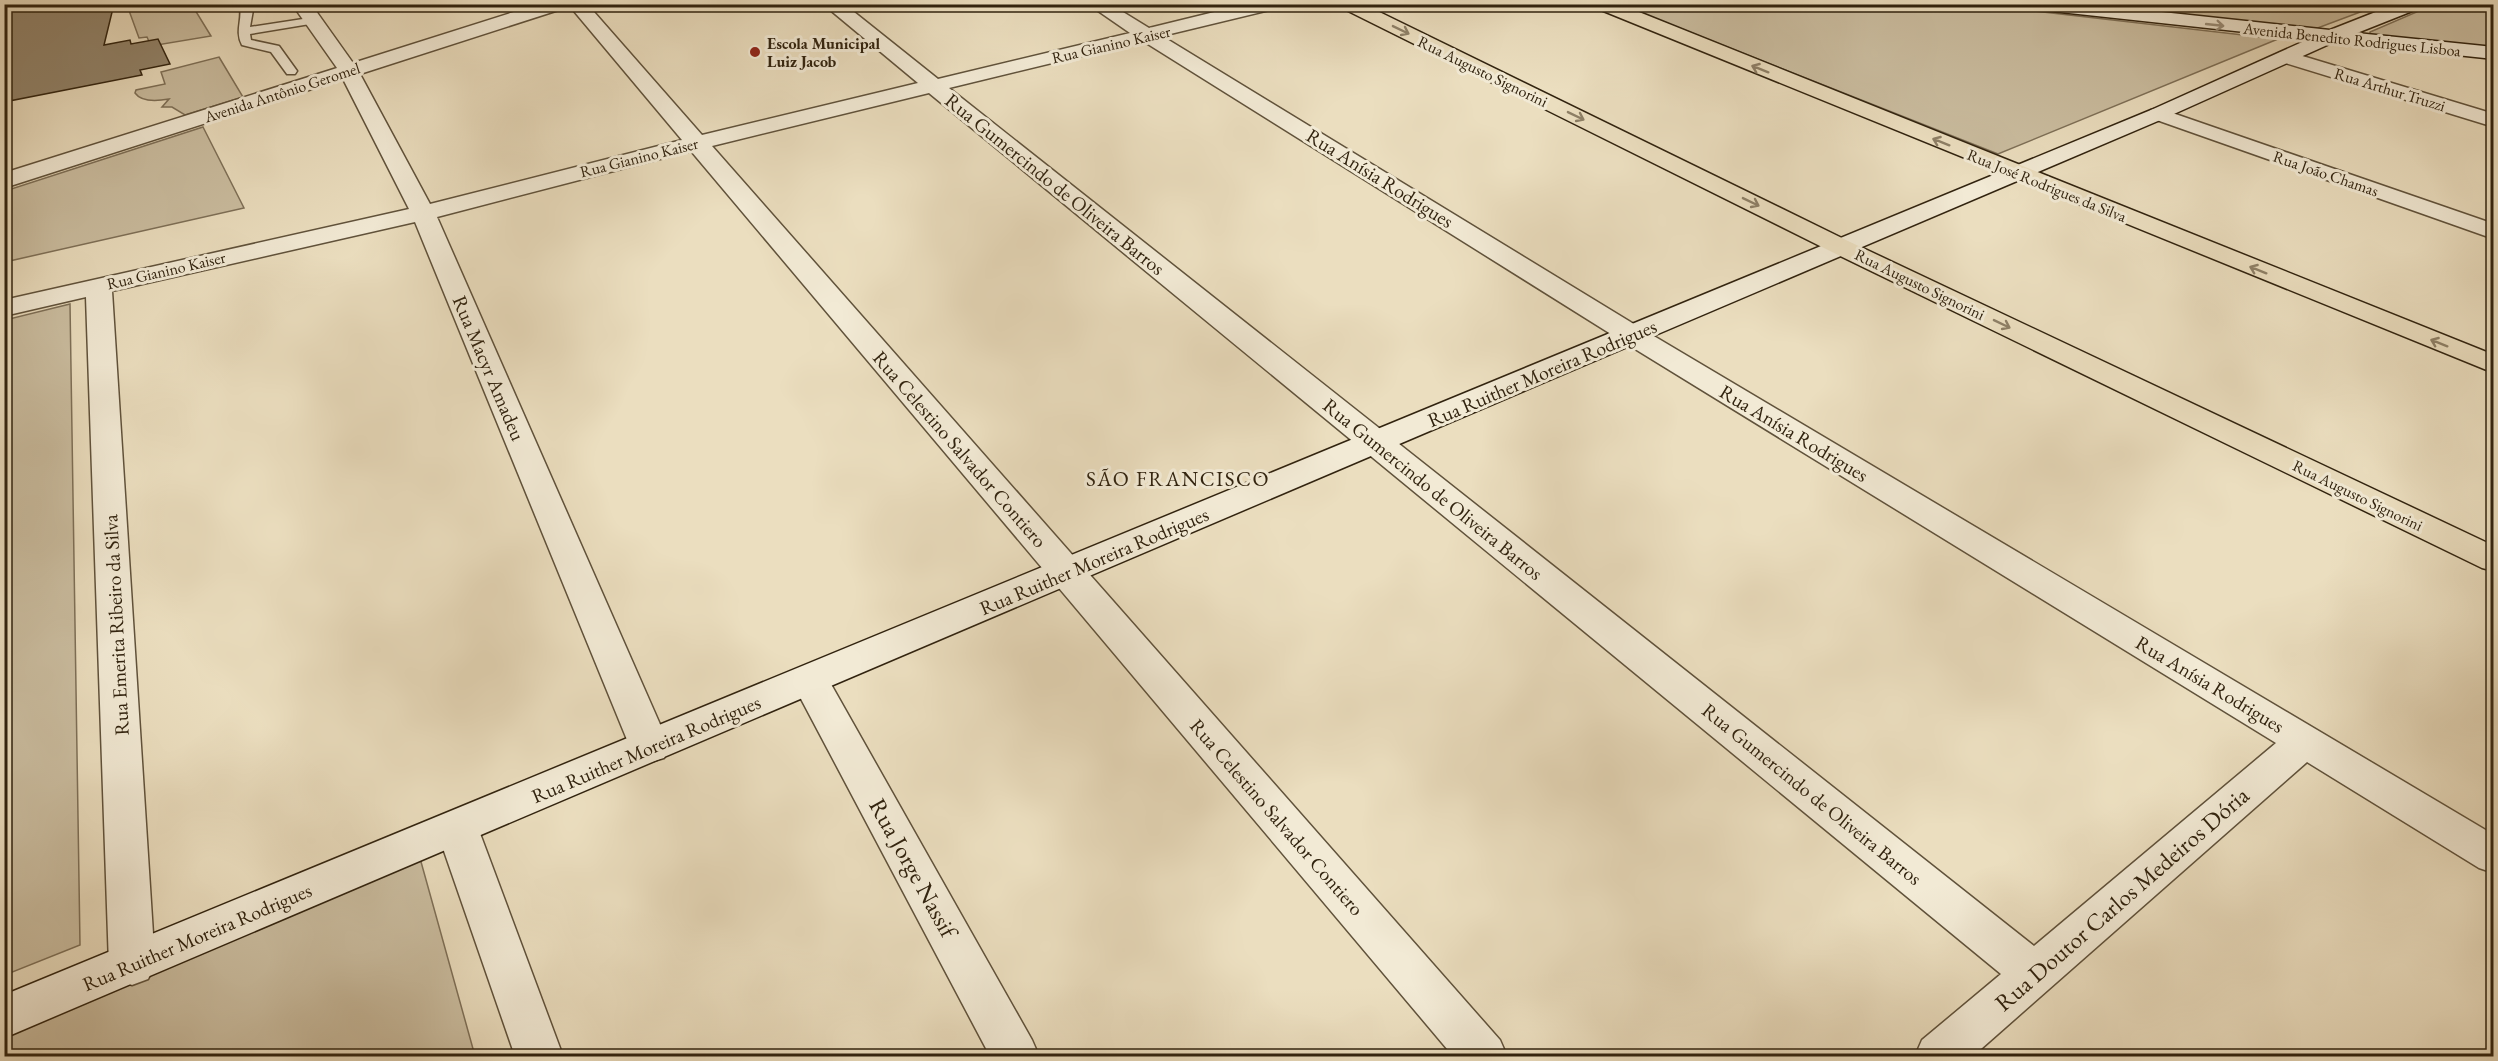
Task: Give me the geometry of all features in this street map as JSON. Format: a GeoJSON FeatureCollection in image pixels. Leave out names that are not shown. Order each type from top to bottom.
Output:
{"type":"FeatureCollection","features":[{"type":"Feature","properties":{"kind":"main road","name":"Rua Augusto Signorini"},"geometry":{"type":"LineString","coordinates":[[1348,4],[1839,246],[2493,560]]}},
{"type":"Feature","properties":{"kind":"main road","name":"Rua José Rodrigues da Silva"},"geometry":{"type":"LineString","coordinates":[[1602,4],[2493,365]]}},
{"type":"Feature","properties":{"kind":"street","name":"Avenida Antônio Geromel"},"geometry":{"type":"LineString","coordinates":[[4,181],[559,4]]}},
{"type":"Feature","properties":{"kind":"street","name":"Rua Celestino Salvador Contiero"},"geometry":{"type":"LineString","coordinates":[[577,4],[1484,1056]]}},
{"type":"Feature","properties":{"kind":"street","name":"Rua Gumercindo de Oliveira Barros"},"geometry":{"type":"LineString","coordinates":[[832,4],[2035,974]]}},
{"type":"Feature","properties":{"kind":"street","name":"Rua Anísia Rodrigues"},"geometry":{"type":"LineString","coordinates":[[1097,4],[1632,335],[2493,856]]}},
{"type":"Feature","properties":{"kind":"street","name":"Rua Gianino Kaiser"},"geometry":{"type":"LineString","coordinates":[[4,308],[423,213],[696,143],[1272,4]]}},
{"type":"Feature","properties":{"kind":"street","name":"Avenida Benedito Rodrigues Lisboa"},"geometry":{"type":"LineString","coordinates":[[2031,4],[2493,53]]}},
{"type":"Feature","properties":{"kind":"street","name":"Rua Ruither Moreira Rodrigues"},"geometry":{"type":"LineString","coordinates":[[4,1017],[2158,114],[2329,37],[2414,4]]}},
{"type":"Feature","properties":{"kind":"street"},"geometry":{"type":"LineString","coordinates":[[2476,4],[2493,6]]}},
{"type":"Feature","properties":{"kind":"street","name":"Rua Macyr Amadeu"},"geometry":{"type":"LineString","coordinates":[[306,12],[349,71],[423,213],[650,747]]}},
{"type":"Feature","properties":{"kind":"street","name":"Rua Arthur Truzzi"},"geometry":{"type":"LineString","coordinates":[[2286,57],[2493,121]]}},
{"type":"Feature","properties":{"kind":"street","name":"Rua João Chamas"},"geometry":{"type":"LineString","coordinates":[[2158,114],[2493,232]]}},
{"type":"Feature","properties":{"kind":"street","name":"Rua Emerita Ribeiro da Silva"},"geometry":{"type":"LineString","coordinates":[[99,285],[132,965]]}},
{"type":"Feature","properties":{"kind":"street","name":"Rua Jorge Nassif"},"geometry":{"type":"LineString","coordinates":[[810,680],[1016,1056]]}},
{"type":"Feature","properties":{"kind":"street","name":"Rua Doutor Carlos Medeiros Dória"},"geometry":{"type":"LineString","coordinates":[[1940,1056],[2305,741]]}},
{"type":"Feature","properties":{"kind":"street"},"geometry":{"type":"LineString","coordinates":[[458,828],[539,1056]]}},
{"type":"Feature","properties":{"kind":"lane"},"geometry":{"type":"LineString","coordinates":[[245,4],[247,10],[243,32],[246,42],[275,49],[291,71]]}},
{"type":"Feature","properties":{"kind":"lane"},"geometry":{"type":"LineString","coordinates":[[243,32],[306,12]]}},
{"type":"Feature","properties":{"kind":"shaded area"},"geometry":{"type":"Polygon","coordinates":[[[1973,4],[2278,39],[1998,154],[1621,5],[1973,4]]]}},
{"type":"Feature","properties":{"kind":"shaded area"},"geometry":{"type":"Polygon","coordinates":[[[127,5],[192,5],[211,36],[151,46],[147,37],[139,38],[127,5]]]}},
{"type":"Feature","properties":{"kind":"shaded area"},"geometry":{"type":"Polygon","coordinates":[[[2079,5],[2379,5],[2315,29],[2079,5]]]}},
{"type":"Feature","properties":{"kind":"shaded area"},"geometry":{"type":"Polygon","coordinates":[[[2428,7],[2493,11],[2493,48],[2370,35],[2370,32],[2428,7]]]}},
{"type":"Feature","properties":{"kind":"shaded area"},"geometry":{"type":"Polygon","coordinates":[[[219,57],[243,97],[185,115],[172,107],[162,107],[169,99],[146,100],[135,93],[136,90],[165,84],[161,72],[219,57]]]}},
{"type":"Feature","properties":{"kind":"shaded area"},"geometry":{"type":"Polygon","coordinates":[[[203,127],[244,208],[5,262],[5,191],[203,127]]]}},
{"type":"Feature","properties":{"kind":"shaded area"},"geometry":{"type":"Polygon","coordinates":[[[70,304],[80,945],[5,975],[5,320],[70,304]]]}},
{"type":"Feature","properties":{"kind":"shaded area"},"geometry":{"type":"Polygon","coordinates":[[[418,851],[475,1056],[128,1056],[100,1054],[97,1056],[5,1056],[4,1030],[418,851]]]}},
{"type":"Feature","properties":{"kind":"building"},"geometry":{"type":"Polygon","coordinates":[[[44,4],[114,4],[104,45],[130,40],[131,44],[158,39],[170,64],[140,70],[142,75],[4,102],[4,10],[44,4]]]}},
{"type":"Feature","properties":{"kind":"place","name":"Escola Municipal Luiz Jacob"},"geometry":{"type":"Point","coordinates":[755,52]}},
{"type":"Feature","properties":{"kind":"district","name":"SÃO FRANCISCO"},"geometry":{"type":"Point","coordinates":[1178,479]}}]}
